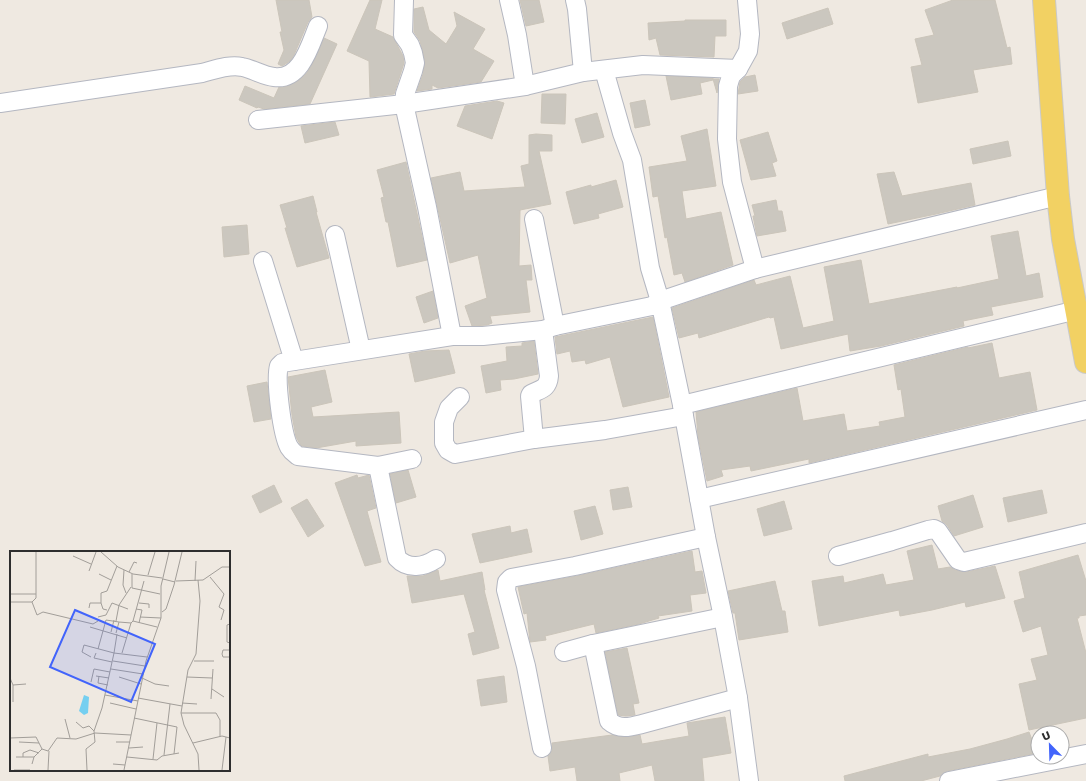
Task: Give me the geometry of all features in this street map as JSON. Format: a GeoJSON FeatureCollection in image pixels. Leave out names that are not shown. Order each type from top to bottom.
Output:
{"type":"FeatureCollection","features":[{"type":"Feature","properties":{"kind":"main road"},"geometry":{"type":"LineString","coordinates":[[1044,0],[1058,196],[1063,239],[1086,362]]}},
{"type":"Feature","properties":{"kind":"street"},"geometry":{"type":"LineString","coordinates":[[404,0],[403,34],[410,45],[415,63],[405,94],[404,104],[427,207],[452,336]]}},
{"type":"Feature","properties":{"kind":"street"},"geometry":{"type":"LineString","coordinates":[[509,0],[517,35],[525,86]]}},
{"type":"Feature","properties":{"kind":"street"},"geometry":{"type":"LineString","coordinates":[[575,0],[584,72]]}},
{"type":"Feature","properties":{"kind":"street"},"geometry":{"type":"LineString","coordinates":[[747,0],[750,34],[748,51],[738,69],[731,76],[728,86],[727,139],[732,182],[755,269]]}},
{"type":"Feature","properties":{"kind":"street"},"geometry":{"type":"LineString","coordinates":[[0,103],[202,73],[234,66],[242,66],[274,77],[282,77],[300,67],[318,26]]}},
{"type":"Feature","properties":{"kind":"street"},"geometry":{"type":"LineString","coordinates":[[258,120],[404,104],[525,86],[584,72],[643,65],[738,69]]}},
{"type":"Feature","properties":{"kind":"street"},"geometry":{"type":"LineString","coordinates":[[604,70],[622,133],[632,160],[650,268],[660,301],[723,617],[738,698],[749,781]]}},
{"type":"Feature","properties":{"kind":"street"},"geometry":{"type":"LineString","coordinates":[[412,459],[378,466],[298,456],[292,452],[288,445],[283,421],[277,378],[279,366],[282,363],[452,336],[483,336],[549,328],[652,306],[660,301],[755,269],[1058,196]]}},
{"type":"Feature","properties":{"kind":"street"},"geometry":{"type":"LineString","coordinates":[[534,219],[549,328],[549,382],[546,387],[531,394],[530,396],[534,439]]}},
{"type":"Feature","properties":{"kind":"street"},"geometry":{"type":"LineString","coordinates":[[335,235],[361,350]]}},
{"type":"Feature","properties":{"kind":"street"},"geometry":{"type":"LineString","coordinates":[[263,261],[294,361]]}},
{"type":"Feature","properties":{"kind":"street"},"geometry":{"type":"LineString","coordinates":[[460,397],[449,408],[444,422],[444,444],[448,450],[455,454],[534,439],[605,430],[1077,310]]}},
{"type":"Feature","properties":{"kind":"street"},"geometry":{"type":"LineString","coordinates":[[699,499],[1086,410]]}},
{"type":"Feature","properties":{"kind":"street"},"geometry":{"type":"LineString","coordinates":[[378,466],[397,558],[406,565],[412,566],[425,564],[436,559]]}},
{"type":"Feature","properties":{"kind":"street"},"geometry":{"type":"LineString","coordinates":[[838,556],[934,529],[938,531],[958,560],[964,562],[1086,533]]}},
{"type":"Feature","properties":{"kind":"street"},"geometry":{"type":"LineString","coordinates":[[542,748],[526,666],[506,590],[507,582],[511,578],[706,537]]}},
{"type":"Feature","properties":{"kind":"street"},"geometry":{"type":"LineString","coordinates":[[564,652],[593,644],[723,617]]}},
{"type":"Feature","properties":{"kind":"street"},"geometry":{"type":"LineString","coordinates":[[593,644],[609,722],[614,726],[626,728],[738,698]]}},
{"type":"Feature","properties":{"kind":"street"},"geometry":{"type":"LineString","coordinates":[[949,781],[1086,754]]}},
{"type":"Feature","properties":{"kind":"building"},"geometry":{"type":"Polygon","coordinates":[[[276,0],[309,0],[312,17],[308,22],[294,55],[290,61],[282,66],[278,64],[284,50],[276,0]]]}},
{"type":"Feature","properties":{"kind":"building"},"geometry":{"type":"Polygon","coordinates":[[[370,0],[382,0],[375,29],[393,37],[403,56],[404,63],[394,94],[370,97],[369,61],[347,51],[370,0]]]}},
{"type":"Feature","properties":{"kind":"building"},"geometry":{"type":"Polygon","coordinates":[[[520,0],[539,0],[544,22],[526,26],[520,0]]]}},
{"type":"Feature","properties":{"kind":"building"},"geometry":{"type":"Polygon","coordinates":[[[953,0],[995,0],[1007,48],[1010,47],[1012,64],[973,70],[978,92],[918,103],[911,67],[922,65],[915,39],[934,35],[925,10],[953,0]]]}},
{"type":"Feature","properties":{"kind":"building"},"geometry":{"type":"Polygon","coordinates":[[[423,7],[429,30],[446,44],[457,26],[454,12],[485,29],[473,49],[494,61],[481,82],[438,88],[432,85],[432,89],[417,91],[423,74],[425,61],[420,41],[414,32],[414,9],[423,7]]]}},
{"type":"Feature","properties":{"kind":"building"},"geometry":{"type":"Polygon","coordinates":[[[828,8],[833,24],[787,39],[782,23],[828,8]]]}},
{"type":"Feature","properties":{"kind":"building"},"geometry":{"type":"Polygon","coordinates":[[[685,20],[726,20],[726,36],[715,36],[714,57],[660,55],[656,38],[649,40],[648,23],[685,20]]]}},
{"type":"Feature","properties":{"kind":"building"},"geometry":{"type":"Polygon","coordinates":[[[324,38],[337,44],[310,104],[264,109],[257,108],[239,100],[245,86],[274,98],[279,87],[287,86],[298,81],[306,74],[312,65],[324,38]]]}},
{"type":"Feature","properties":{"kind":"building"},"geometry":{"type":"Polygon","coordinates":[[[755,75],[758,91],[738,94],[740,82],[745,77],[755,75]]]}},
{"type":"Feature","properties":{"kind":"building"},"geometry":{"type":"Polygon","coordinates":[[[666,76],[713,78],[713,80],[700,83],[702,94],[671,100],[666,76]]]}},
{"type":"Feature","properties":{"kind":"building"},"geometry":{"type":"Polygon","coordinates":[[[713,79],[719,79],[717,93],[713,79]]]}},
{"type":"Feature","properties":{"kind":"building"},"geometry":{"type":"Polygon","coordinates":[[[542,94],[566,94],[565,124],[541,123],[542,94]]]}},
{"type":"Feature","properties":{"kind":"building"},"geometry":{"type":"Polygon","coordinates":[[[645,100],[650,125],[635,128],[630,103],[645,100]]]}},
{"type":"Feature","properties":{"kind":"building"},"geometry":{"type":"Polygon","coordinates":[[[497,101],[504,103],[492,139],[457,126],[465,106],[497,101]]]}},
{"type":"Feature","properties":{"kind":"building"},"geometry":{"type":"Polygon","coordinates":[[[597,113],[604,137],[582,143],[575,119],[597,113]]]}},
{"type":"Feature","properties":{"kind":"building"},"geometry":{"type":"Polygon","coordinates":[[[335,122],[339,135],[305,143],[301,126],[335,122]]]}},
{"type":"Feature","properties":{"kind":"building"},"geometry":{"type":"Polygon","coordinates":[[[707,129],[716,186],[682,191],[686,219],[721,212],[733,265],[685,282],[682,273],[674,275],[667,237],[665,238],[658,196],[653,197],[649,167],[687,161],[681,136],[707,129]]]}},
{"type":"Feature","properties":{"kind":"building"},"geometry":{"type":"Polygon","coordinates":[[[768,132],[777,161],[772,163],[776,176],[751,180],[740,140],[768,132]]]}},
{"type":"Feature","properties":{"kind":"building"},"geometry":{"type":"Polygon","coordinates":[[[529,135],[552,135],[552,151],[539,151],[551,204],[520,210],[519,266],[531,265],[532,280],[526,280],[530,312],[490,316],[492,323],[487,325],[472,326],[465,306],[487,298],[478,255],[450,263],[431,178],[460,172],[464,191],[525,187],[521,166],[529,164],[529,135]]]}},
{"type":"Feature","properties":{"kind":"building"},"geometry":{"type":"Polygon","coordinates":[[[1008,141],[1011,156],[973,164],[970,149],[1008,141]]]}},
{"type":"Feature","properties":{"kind":"building"},"geometry":{"type":"Polygon","coordinates":[[[406,162],[427,260],[397,267],[388,222],[386,222],[381,198],[384,197],[377,170],[406,162]]]}},
{"type":"Feature","properties":{"kind":"building"},"geometry":{"type":"Polygon","coordinates":[[[894,172],[902,196],[971,183],[975,205],[888,224],[877,174],[894,172]]]}},
{"type":"Feature","properties":{"kind":"building"},"geometry":{"type":"Polygon","coordinates":[[[616,180],[623,207],[598,214],[599,218],[574,224],[566,192],[616,180]]]}},
{"type":"Feature","properties":{"kind":"building"},"geometry":{"type":"Polygon","coordinates":[[[313,196],[329,258],[297,267],[285,228],[287,228],[280,205],[313,196]]]}},
{"type":"Feature","properties":{"kind":"building"},"geometry":{"type":"Polygon","coordinates":[[[776,200],[778,211],[782,211],[786,231],[757,236],[753,216],[755,216],[752,205],[776,200]]]}},
{"type":"Feature","properties":{"kind":"building"},"geometry":{"type":"Polygon","coordinates":[[[247,225],[249,254],[224,257],[222,227],[247,225]]]}},
{"type":"Feature","properties":{"kind":"building"},"geometry":{"type":"Polygon","coordinates":[[[1018,231],[1026,276],[1039,273],[1043,297],[991,307],[993,315],[963,321],[964,326],[881,346],[850,351],[848,334],[781,349],[774,317],[769,317],[699,338],[698,333],[679,338],[672,308],[754,280],[756,285],[790,276],[803,328],[834,321],[824,267],[861,260],[869,304],[999,279],[991,236],[1018,231]]]}},
{"type":"Feature","properties":{"kind":"building"},"geometry":{"type":"Polygon","coordinates":[[[433,291],[438,318],[424,323],[416,297],[433,291]]]}},
{"type":"Feature","properties":{"kind":"building"},"geometry":{"type":"Polygon","coordinates":[[[653,317],[669,397],[623,407],[610,357],[586,364],[585,360],[572,362],[570,351],[557,354],[555,337],[653,317]]]}},
{"type":"Feature","properties":{"kind":"building"},"geometry":{"type":"Polygon","coordinates":[[[534,341],[538,374],[500,380],[501,390],[486,393],[481,366],[507,361],[506,347],[522,346],[522,343],[534,341]]]}},
{"type":"Feature","properties":{"kind":"building"},"geometry":{"type":"Polygon","coordinates":[[[992,343],[999,378],[1030,372],[1037,410],[809,463],[809,459],[751,471],[750,466],[721,470],[723,476],[707,481],[698,436],[696,412],[797,388],[803,421],[844,414],[847,431],[880,426],[879,422],[905,417],[901,389],[898,390],[894,365],[968,347],[992,343]]]}},
{"type":"Feature","properties":{"kind":"building"},"geometry":{"type":"Polygon","coordinates":[[[449,350],[455,373],[415,382],[409,354],[425,351],[449,350]]]}},
{"type":"Feature","properties":{"kind":"building"},"geometry":{"type":"Polygon","coordinates":[[[325,370],[332,402],[311,407],[313,417],[399,412],[401,443],[356,446],[356,441],[316,448],[302,446],[296,437],[288,377],[325,370]]]}},
{"type":"Feature","properties":{"kind":"building"},"geometry":{"type":"Polygon","coordinates":[[[267,382],[271,419],[254,422],[247,386],[267,382]]]}},
{"type":"Feature","properties":{"kind":"building"},"geometry":{"type":"Polygon","coordinates":[[[408,470],[416,497],[396,503],[390,474],[408,470]]]}},
{"type":"Feature","properties":{"kind":"building"},"geometry":{"type":"Polygon","coordinates":[[[357,475],[358,478],[369,475],[376,508],[367,511],[381,562],[365,566],[335,483],[357,475]]]}},
{"type":"Feature","properties":{"kind":"building"},"geometry":{"type":"Polygon","coordinates":[[[274,485],[282,502],[260,513],[252,496],[274,485]]]}},
{"type":"Feature","properties":{"kind":"building"},"geometry":{"type":"Polygon","coordinates":[[[628,487],[632,507],[613,510],[610,490],[628,487]]]}},
{"type":"Feature","properties":{"kind":"building"},"geometry":{"type":"Polygon","coordinates":[[[1042,490],[1047,513],[1008,522],[1003,498],[1042,490]]]}},
{"type":"Feature","properties":{"kind":"building"},"geometry":{"type":"Polygon","coordinates":[[[973,495],[983,527],[954,536],[947,525],[942,521],[938,506],[973,495]]]}},
{"type":"Feature","properties":{"kind":"building"},"geometry":{"type":"Polygon","coordinates":[[[307,499],[324,526],[308,537],[291,508],[307,499]]]}},
{"type":"Feature","properties":{"kind":"building"},"geometry":{"type":"Polygon","coordinates":[[[784,501],[792,529],[764,536],[757,509],[784,501]]]}},
{"type":"Feature","properties":{"kind":"building"},"geometry":{"type":"Polygon","coordinates":[[[595,506],[603,534],[581,540],[574,511],[595,506]]]}},
{"type":"Feature","properties":{"kind":"building"},"geometry":{"type":"Polygon","coordinates":[[[510,526],[511,533],[527,529],[532,552],[480,563],[472,534],[510,526]]]}},
{"type":"Feature","properties":{"kind":"building"},"geometry":{"type":"Polygon","coordinates":[[[932,545],[938,569],[950,567],[955,570],[966,572],[995,566],[1005,598],[966,607],[965,602],[900,616],[899,610],[819,626],[812,581],[843,576],[844,583],[883,574],[886,585],[914,580],[907,551],[932,545]]]}},
{"type":"Feature","properties":{"kind":"building"},"geometry":{"type":"Polygon","coordinates":[[[692,551],[695,572],[702,571],[706,593],[690,595],[692,611],[658,616],[659,618],[639,624],[596,633],[594,624],[545,636],[546,640],[530,642],[527,613],[524,614],[518,587],[692,551]]]}},
{"type":"Feature","properties":{"kind":"building"},"geometry":{"type":"Polygon","coordinates":[[[1078,555],[1086,581],[1086,615],[1079,616],[1079,618],[1077,618],[1086,653],[1086,718],[1053,725],[1030,725],[1029,730],[1019,684],[1037,680],[1031,659],[1048,655],[1041,626],[1023,632],[1014,601],[1025,598],[1019,572],[1078,555]]]}},
{"type":"Feature","properties":{"kind":"building"},"geometry":{"type":"Polygon","coordinates":[[[438,570],[440,581],[482,572],[484,590],[499,648],[473,655],[468,634],[475,632],[464,594],[412,603],[407,576],[423,576],[438,570]]]}},
{"type":"Feature","properties":{"kind":"building"},"geometry":{"type":"Polygon","coordinates":[[[775,581],[782,611],[785,611],[788,632],[739,640],[735,613],[733,613],[728,591],[775,581]]]}},
{"type":"Feature","properties":{"kind":"building"},"geometry":{"type":"Polygon","coordinates":[[[627,648],[639,703],[633,704],[635,715],[625,716],[618,715],[605,652],[627,648]]]}},
{"type":"Feature","properties":{"kind":"building"},"geometry":{"type":"Polygon","coordinates":[[[504,676],[507,702],[481,706],[477,680],[504,676]]]}},
{"type":"Feature","properties":{"kind":"building"},"geometry":{"type":"Polygon","coordinates":[[[725,717],[731,753],[702,758],[704,781],[655,781],[652,765],[619,773],[620,781],[577,781],[575,767],[550,771],[548,756],[552,751],[552,743],[612,735],[625,737],[640,735],[642,744],[689,736],[687,723],[725,717]]]}},
{"type":"Feature","properties":{"kind":"building"},"geometry":{"type":"Polygon","coordinates":[[[1029,732],[1030,754],[947,771],[940,776],[921,781],[845,781],[844,776],[928,754],[928,757],[970,749],[1029,732]]]}}]}
